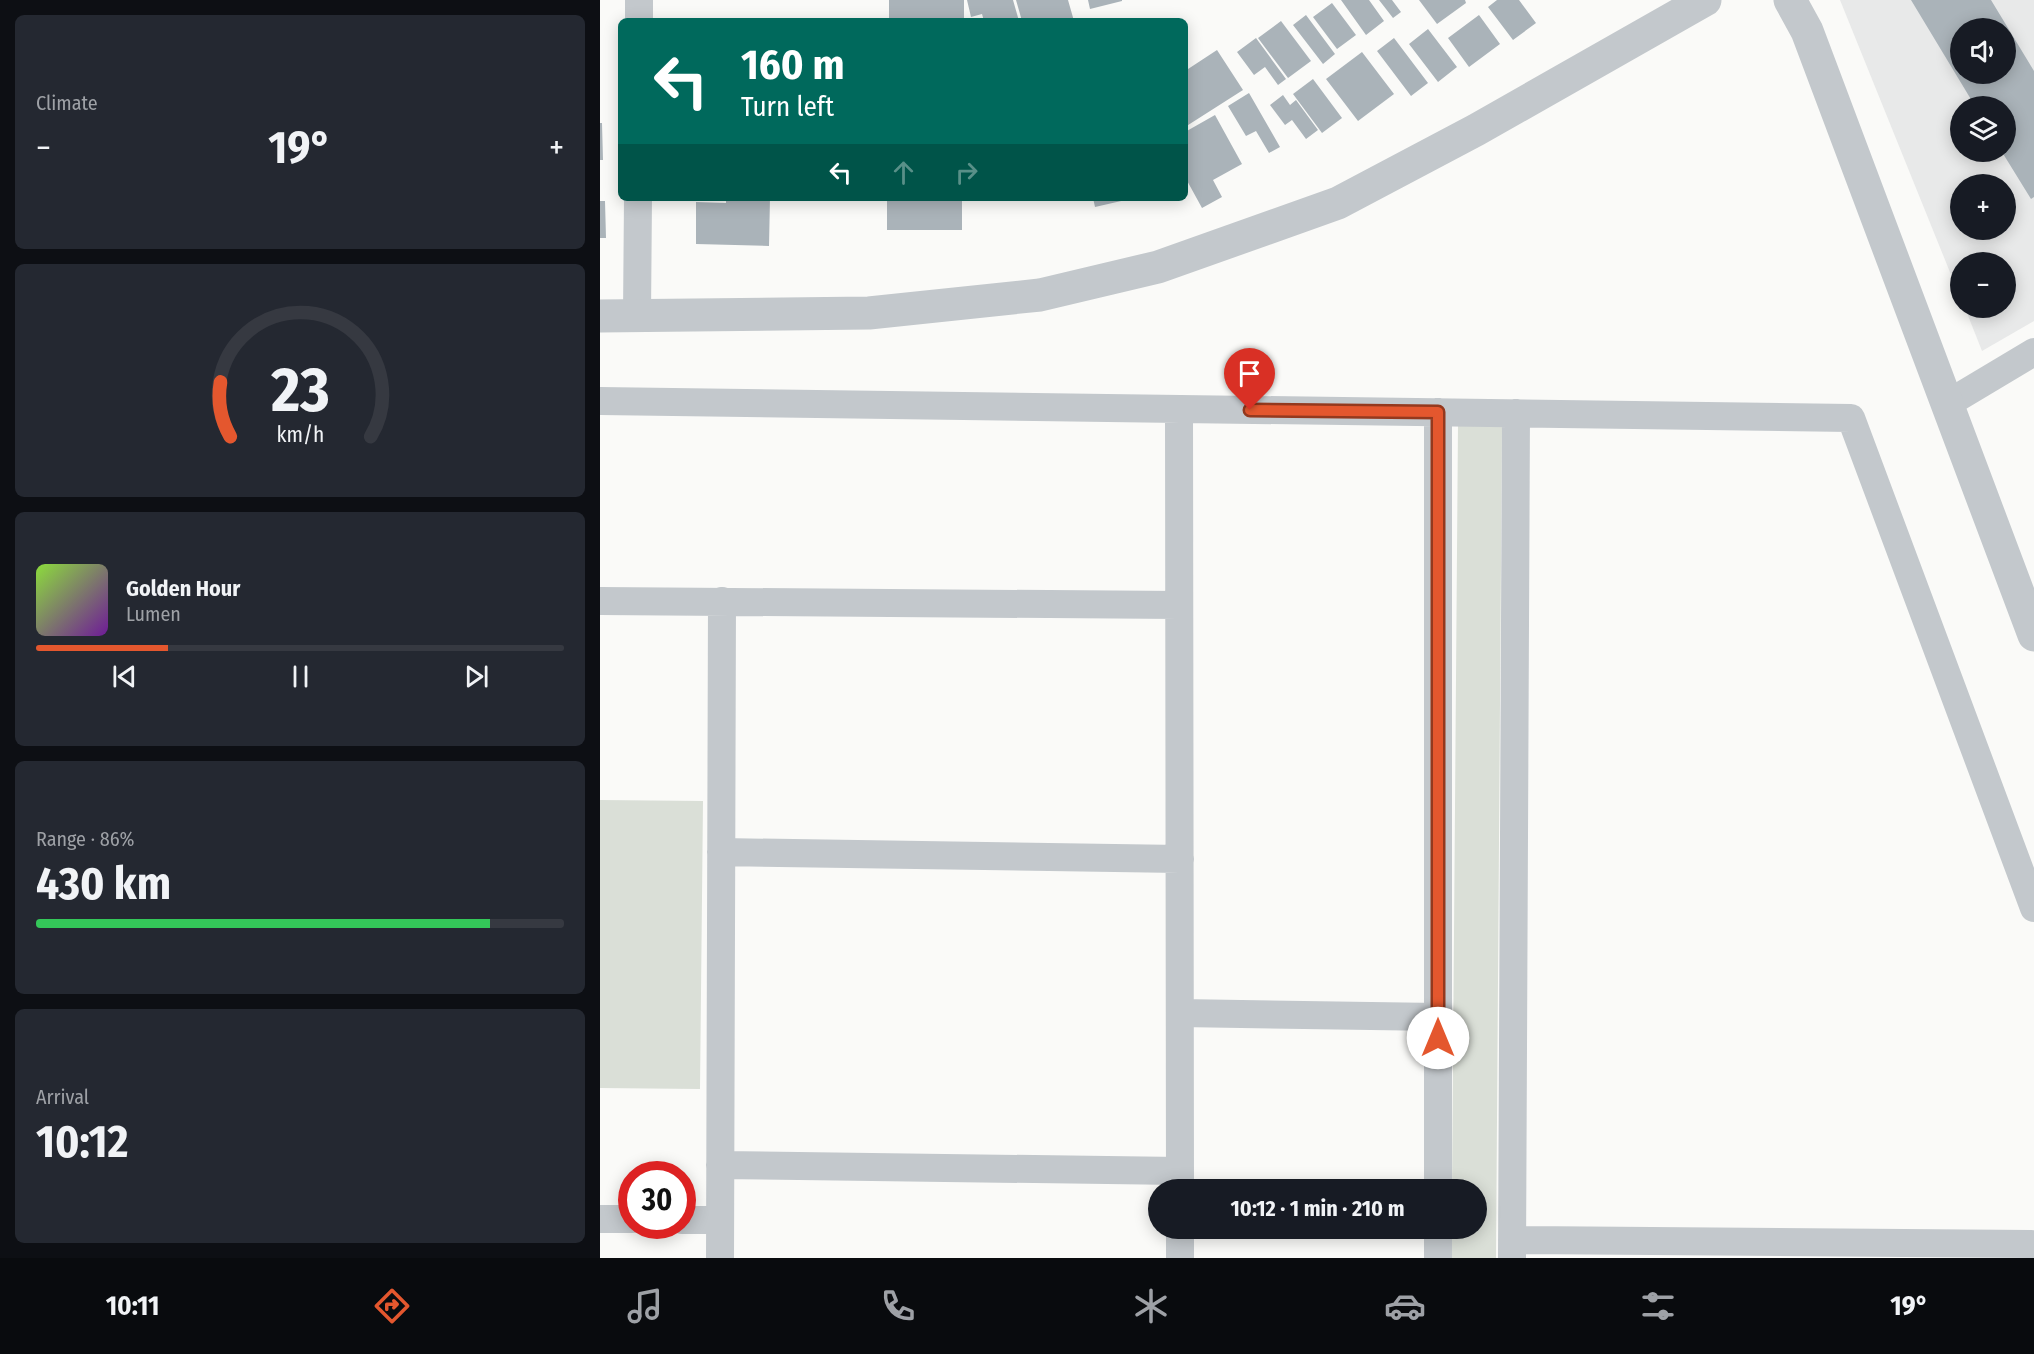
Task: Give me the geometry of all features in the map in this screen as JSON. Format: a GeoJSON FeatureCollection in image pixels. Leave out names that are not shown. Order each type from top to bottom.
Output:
{"type":"FeatureCollection","features":[{"type":"Feature","properties":{"kind":"street"},"geometry":{"type":"LineString","coordinates":[[639,0],[639,18]]}},
{"type":"Feature","properties":{"kind":"street"},"geometry":{"type":"LineString","coordinates":[[600,316],[869,313],[1040,295],[1158,267],[1338,203],[1476,130],[1704,0]]}},
{"type":"Feature","properties":{"kind":"street"},"geometry":{"type":"LineString","coordinates":[[1790,0],[1807,31],[2034,635]]}},
{"type":"Feature","properties":{"kind":"street"},"geometry":{"type":"LineString","coordinates":[[637,315],[638,201]]}},
{"type":"Feature","properties":{"kind":"street"},"geometry":{"type":"LineString","coordinates":[[1947,404],[2034,352]]}},
{"type":"Feature","properties":{"kind":"street"},"geometry":{"type":"LineString","coordinates":[[600,401],[1851,418],[2034,908]]}},
{"type":"Feature","properties":{"kind":"street"},"geometry":{"type":"LineString","coordinates":[[1179,409],[1180,1179]]}},
{"type":"Feature","properties":{"kind":"street"},"geometry":{"type":"LineString","coordinates":[[1438,412],[1438,1179]]}},
{"type":"Feature","properties":{"kind":"street"},"geometry":{"type":"LineString","coordinates":[[1516,413],[1512,1249],[2033,1246]]}},
{"type":"Feature","properties":{"kind":"street"},"geometry":{"type":"LineString","coordinates":[[600,601],[1179,605]]}},
{"type":"Feature","properties":{"kind":"street"},"geometry":{"type":"LineString","coordinates":[[720,1258],[722,602]]}},
{"type":"Feature","properties":{"kind":"street"},"geometry":{"type":"LineString","coordinates":[[721,852],[1180,859]]}},
{"type":"Feature","properties":{"kind":"street"},"geometry":{"type":"LineString","coordinates":[[1180,1013],[1438,1017]]}},
{"type":"Feature","properties":{"kind":"street"},"geometry":{"type":"LineString","coordinates":[[720,1165],[1149,1179]]}},
{"type":"Feature","properties":{"kind":"street"},"geometry":{"type":"LineString","coordinates":[[600,1219],[618,1219]]}},
{"type":"Feature","properties":{"kind":"street"},"geometry":{"type":"LineString","coordinates":[[696,1220],[720,1220]]}},
{"type":"Feature","properties":{"kind":"street"},"geometry":{"type":"LineString","coordinates":[[1180,1239],[1180,1258]]}},
{"type":"Feature","properties":{"kind":"street"},"geometry":{"type":"LineString","coordinates":[[1438,1239],[1438,1258]]}},
{"type":"Feature","properties":{"kind":"shaded area"},"geometry":{"type":"Polygon","coordinates":[[[1840,0],[2034,0],[2034,321],[1982,351],[1969,318],[2016,318],[2016,252],[1950,252],[1950,272],[1840,0]]]}},
{"type":"Feature","properties":{"kind":"shaded area"},"geometry":{"type":"Polygon","coordinates":[[[1458,424],[1502,425],[1496,1258],[1452,1258],[1452,1239],[1487,1239],[1487,1179],[1452,1179],[1458,424]]]}},
{"type":"Feature","properties":{"kind":"shaded area"},"geometry":{"type":"Polygon","coordinates":[[[600,800],[703,801],[700,1089],[600,1088],[600,800]]]}},
{"type":"Feature","properties":{"kind":"building"},"geometry":{"type":"Polygon","coordinates":[[[889,0],[964,0],[964,18],[889,18],[889,0]]]}},
{"type":"Feature","properties":{"kind":"building"},"geometry":{"type":"Polygon","coordinates":[[[967,0],[1013,0],[1018,18],[983,18],[982,14],[971,17],[967,0]]]}},
{"type":"Feature","properties":{"kind":"building"},"geometry":{"type":"Polygon","coordinates":[[[1016,0],[1068,0],[1073,18],[1021,18],[1016,0]]]}},
{"type":"Feature","properties":{"kind":"building"},"geometry":{"type":"Polygon","coordinates":[[[1088,0],[1122,0],[1122,1],[1090,9],[1088,0]]]}},
{"type":"Feature","properties":{"kind":"building"},"geometry":{"type":"Polygon","coordinates":[[[1341,0],[1369,0],[1384,21],[1366,35],[1341,0]]]}},
{"type":"Feature","properties":{"kind":"building"},"geometry":{"type":"Polygon","coordinates":[[[1379,0],[1392,0],[1401,12],[1393,18],[1379,0]]]}},
{"type":"Feature","properties":{"kind":"building"},"geometry":{"type":"Polygon","coordinates":[[[1419,0],[1465,0],[1466,3],[1437,24],[1419,0]]]}},
{"type":"Feature","properties":{"kind":"building"},"geometry":{"type":"Polygon","coordinates":[[[1497,0],[1519,0],[1536,23],[1513,40],[1488,7],[1497,0]]]}},
{"type":"Feature","properties":{"kind":"building"},"geometry":{"type":"Polygon","coordinates":[[[1911,0],[1991,0],[2002,18],[1950,18],[1950,65],[1911,0]]]}},
{"type":"Feature","properties":{"kind":"building"},"geometry":{"type":"Polygon","coordinates":[[[1332,3],[1356,35],[1337,49],[1313,17],[1332,3]]]}},
{"type":"Feature","properties":{"kind":"building"},"geometry":{"type":"Polygon","coordinates":[[[1306,15],[1335,54],[1323,64],[1293,25],[1306,15]]]}},
{"type":"Feature","properties":{"kind":"building"},"geometry":{"type":"Polygon","coordinates":[[[1479,15],[1500,44],[1469,67],[1448,38],[1479,15]]]}},
{"type":"Feature","properties":{"kind":"building"},"geometry":{"type":"Polygon","coordinates":[[[1281,21],[1311,61],[1288,78],[1258,38],[1281,21]]]}},
{"type":"Feature","properties":{"kind":"building"},"geometry":{"type":"Polygon","coordinates":[[[1428,29],[1457,67],[1438,82],[1409,44],[1428,29]]]}},
{"type":"Feature","properties":{"kind":"building"},"geometry":{"type":"Polygon","coordinates":[[[1256,38],[1286,79],[1278,85],[1265,67],[1254,75],[1237,52],[1256,38]]]}},
{"type":"Feature","properties":{"kind":"building"},"geometry":{"type":"Polygon","coordinates":[[[1394,38],[1428,83],[1411,96],[1377,51],[1394,38]]]}},
{"type":"Feature","properties":{"kind":"building"},"geometry":{"type":"Polygon","coordinates":[[[2016,41],[2034,71],[2034,197],[2031,199],[2008,162],[2016,162],[2016,96],[1969,96],[1962,84],[2016,84],[2016,41]]]}},
{"type":"Feature","properties":{"kind":"building"},"geometry":{"type":"Polygon","coordinates":[[[1217,50],[1243,90],[1188,125],[1188,69],[1217,50]]]}},
{"type":"Feature","properties":{"kind":"building"},"geometry":{"type":"Polygon","coordinates":[[[1362,52],[1394,94],[1358,121],[1326,79],[1362,52]]]}},
{"type":"Feature","properties":{"kind":"building"},"geometry":{"type":"Polygon","coordinates":[[[1313,79],[1342,118],[1322,133],[1293,94],[1313,79]]]}},
{"type":"Feature","properties":{"kind":"building"},"geometry":{"type":"Polygon","coordinates":[[[1249,93],[1280,147],[1269,153],[1256,131],[1246,136],[1228,106],[1249,93]]]}},
{"type":"Feature","properties":{"kind":"building"},"geometry":{"type":"Polygon","coordinates":[[[1283,95],[1290,105],[1296,100],[1318,130],[1306,139],[1292,120],[1285,125],[1270,105],[1283,95]]]}},
{"type":"Feature","properties":{"kind":"building"},"geometry":{"type":"Polygon","coordinates":[[[1215,115],[1242,164],[1213,180],[1222,197],[1202,208],[1188,182],[1188,130],[1215,115]]]}},
{"type":"Feature","properties":{"kind":"building"},"geometry":{"type":"Polygon","coordinates":[[[600,123],[602,123],[603,160],[600,160],[600,123]]]}},
{"type":"Feature","properties":{"kind":"building"},"geometry":{"type":"Polygon","coordinates":[[[600,201],[605,201],[606,238],[600,238],[600,201]]]}},
{"type":"Feature","properties":{"kind":"building"},"geometry":{"type":"Polygon","coordinates":[[[726,201],[770,201],[769,246],[696,244],[696,202],[726,203],[726,201]]]}},
{"type":"Feature","properties":{"kind":"building"},"geometry":{"type":"Polygon","coordinates":[[[887,201],[962,201],[962,230],[887,230],[887,201]]]}},
{"type":"Feature","properties":{"kind":"building"},"geometry":{"type":"Polygon","coordinates":[[[1094,201],[1121,201],[1095,207],[1094,201]]]}},
{"type":"Feature","properties":{"kind":"route"},"geometry":{"type":"LineString","coordinates":[[1250,410],[1438,412],[1438,1038]]}}]}
